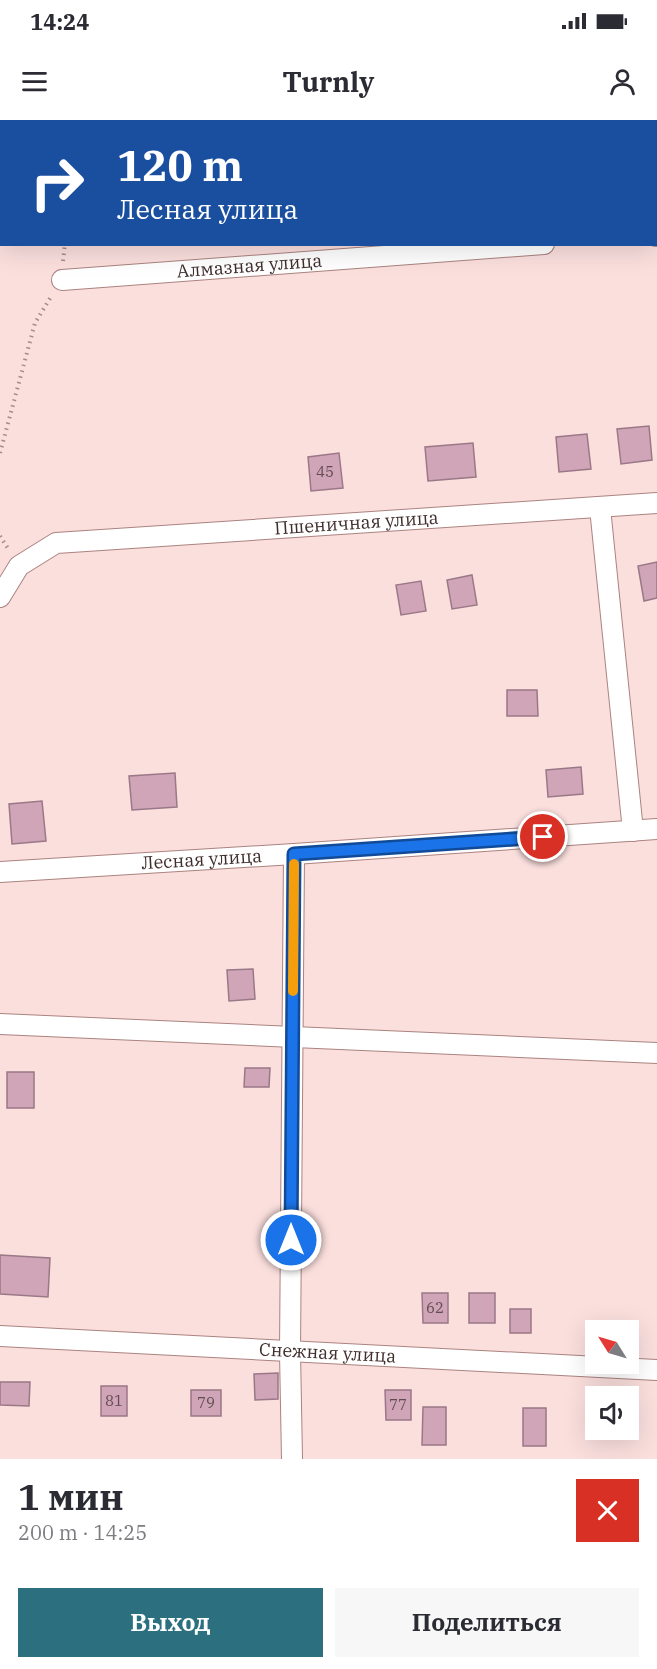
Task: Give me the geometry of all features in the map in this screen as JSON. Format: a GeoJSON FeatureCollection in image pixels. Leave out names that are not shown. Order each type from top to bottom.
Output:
{"type":"FeatureCollection","features":[{"type":"Feature","properties":{"kind":"street","name":"Алмазная улица"},"geometry":{"type":"LineString","coordinates":[[62,280],[517,246]]}},
{"type":"Feature","properties":{"kind":"street","name":"Пшеничная улица"},"geometry":{"type":"LineString","coordinates":[[0,597],[19,566],[56,543],[657,503]]}},
{"type":"Feature","properties":{"kind":"street"},"geometry":{"type":"LineString","coordinates":[[600,508],[633,831]]}},
{"type":"Feature","properties":{"kind":"street","name":"Лесная улица"},"geometry":{"type":"LineString","coordinates":[[0,872],[657,829]]}},
{"type":"Feature","properties":{"kind":"street"},"geometry":{"type":"LineString","coordinates":[[292,1459],[290,1352],[294,854]]}},
{"type":"Feature","properties":{"kind":"street"},"geometry":{"type":"LineString","coordinates":[[0,1024],[657,1053]]}},
{"type":"Feature","properties":{"kind":"street","name":"Снежная улица"},"geometry":{"type":"LineString","coordinates":[[0,1336],[657,1370]]}},
{"type":"Feature","properties":{"kind":"path"},"geometry":{"type":"LineString","coordinates":[[0,453],[35,323],[62,280],[65,246]]}},
{"type":"Feature","properties":{"kind":"building"},"geometry":{"type":"Polygon","coordinates":[[[649,426],[652,460],[621,464],[617,429],[649,426]]]}},
{"type":"Feature","properties":{"kind":"building"},"geometry":{"type":"Polygon","coordinates":[[[587,434],[591,469],[559,472],[556,437],[587,434]]]}},
{"type":"Feature","properties":{"kind":"building"},"geometry":{"type":"Polygon","coordinates":[[[473,443],[476,477],[428,481],[425,447],[473,443]]]}},
{"type":"Feature","properties":{"kind":"building"},"geometry":{"type":"Polygon","coordinates":[[[339,453],[343,488],[311,491],[308,457],[339,453]]]}},
{"type":"Feature","properties":{"kind":"building"},"geometry":{"type":"Polygon","coordinates":[[[657,562],[657,598],[644,601],[638,566],[657,562]]]}},
{"type":"Feature","properties":{"kind":"building"},"geometry":{"type":"Polygon","coordinates":[[[472,575],[477,605],[452,609],[447,580],[472,575]]]}},
{"type":"Feature","properties":{"kind":"building"},"geometry":{"type":"Polygon","coordinates":[[[421,581],[426,611],[401,615],[396,585],[421,581]]]}},
{"type":"Feature","properties":{"kind":"building"},"geometry":{"type":"Polygon","coordinates":[[[507,690],[537,690],[538,716],[507,716],[507,690]]]}},
{"type":"Feature","properties":{"kind":"building"},"geometry":{"type":"Polygon","coordinates":[[[581,767],[583,794],[548,797],[546,770],[581,767]]]}},
{"type":"Feature","properties":{"kind":"building"},"geometry":{"type":"Polygon","coordinates":[[[175,773],[177,807],[132,810],[129,776],[175,773]]]}},
{"type":"Feature","properties":{"kind":"building"},"geometry":{"type":"Polygon","coordinates":[[[42,801],[46,841],[12,844],[9,804],[42,801]]]}},
{"type":"Feature","properties":{"kind":"building"},"geometry":{"type":"Polygon","coordinates":[[[253,969],[255,999],[229,1001],[227,970],[253,969]]]}},
{"type":"Feature","properties":{"kind":"building"},"geometry":{"type":"Polygon","coordinates":[[[245,1068],[270,1068],[269,1087],[244,1087],[245,1068]]]}},
{"type":"Feature","properties":{"kind":"building"},"geometry":{"type":"Polygon","coordinates":[[[7,1072],[34,1072],[34,1108],[7,1108],[7,1072]]]}},
{"type":"Feature","properties":{"kind":"building"},"geometry":{"type":"Polygon","coordinates":[[[0,1255],[50,1258],[48,1297],[0,1294],[0,1255]]]}},
{"type":"Feature","properties":{"kind":"building"},"geometry":{"type":"Polygon","coordinates":[[[422,1293],[448,1293],[448,1323],[423,1323],[422,1293]]]}},
{"type":"Feature","properties":{"kind":"building"},"geometry":{"type":"Polygon","coordinates":[[[469,1293],[495,1293],[495,1323],[469,1323],[469,1293]]]}},
{"type":"Feature","properties":{"kind":"building"},"geometry":{"type":"Polygon","coordinates":[[[510,1309],[531,1309],[531,1333],[510,1333],[510,1309]]]}},
{"type":"Feature","properties":{"kind":"building"},"geometry":{"type":"Polygon","coordinates":[[[278,1373],[278,1399],[255,1400],[254,1374],[278,1373]]]}},
{"type":"Feature","properties":{"kind":"building"},"geometry":{"type":"Polygon","coordinates":[[[0,1382],[30,1382],[29,1406],[0,1405],[0,1382]]]}},
{"type":"Feature","properties":{"kind":"building"},"geometry":{"type":"Polygon","coordinates":[[[101,1386],[127,1386],[127,1416],[101,1416],[101,1386]]]}},
{"type":"Feature","properties":{"kind":"building"},"geometry":{"type":"Polygon","coordinates":[[[191,1390],[221,1390],[221,1416],[191,1416],[191,1390]]]}},
{"type":"Feature","properties":{"kind":"building"},"geometry":{"type":"Polygon","coordinates":[[[385,1390],[411,1390],[411,1420],[386,1420],[385,1390]]]}},
{"type":"Feature","properties":{"kind":"building"},"geometry":{"type":"Polygon","coordinates":[[[423,1407],[446,1407],[446,1445],[422,1445],[423,1407]]]}},
{"type":"Feature","properties":{"kind":"building"},"geometry":{"type":"Polygon","coordinates":[[[523,1408],[546,1408],[546,1446],[523,1446],[523,1408]]]}},
{"type":"Feature","properties":{"kind":"slow traffic"},"geometry":{"type":"LineString","coordinates":[[293,991],[294,864]]}},
{"type":"Feature","properties":{"kind":"route"},"geometry":{"type":"LineString","coordinates":[[291,1240],[294,854],[543,837]]}}]}
